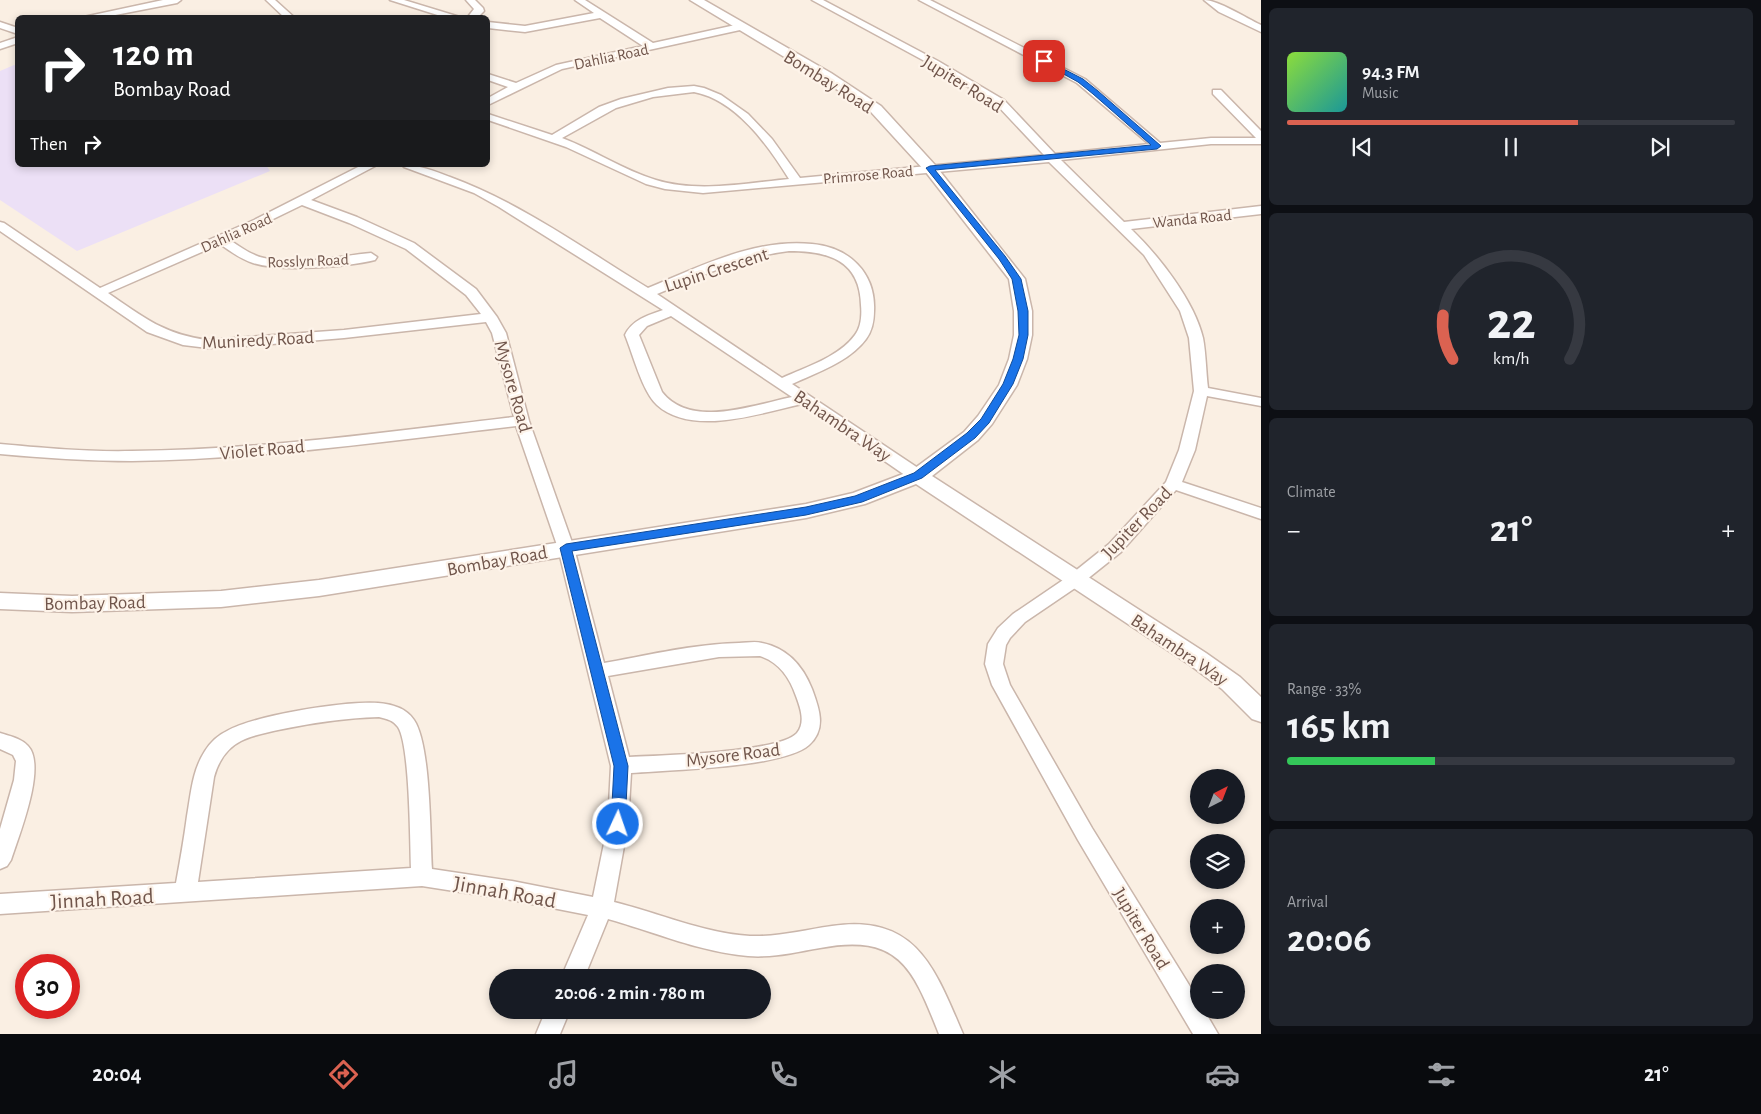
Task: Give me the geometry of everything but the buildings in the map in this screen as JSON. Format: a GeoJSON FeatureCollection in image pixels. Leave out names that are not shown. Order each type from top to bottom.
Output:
{"type":"FeatureCollection","features":[{"type":"Feature","properties":{"kind":"street"},"geometry":{"type":"LineString","coordinates":[[99,15],[177,0]]}},
{"type":"Feature","properties":{"kind":"street"},"geometry":{"type":"LineString","coordinates":[[270,0],[289,15]]}},
{"type":"Feature","properties":{"kind":"street"},"geometry":{"type":"LineString","coordinates":[[394,0],[448,15]]}},
{"type":"Feature","properties":{"kind":"street"},"geometry":{"type":"LineString","coordinates":[[470,0],[479,8],[479,11],[474,15]]}},
{"type":"Feature","properties":{"kind":"street"},"geometry":{"type":"LineString","coordinates":[[579,0],[652,47]]}},
{"type":"Feature","properties":{"kind":"street","name":"Bombay Road"},"geometry":{"type":"LineString","coordinates":[[0,601],[72,604],[221,599],[319,588],[806,511],[858,499],[918,476],[953,450],[985,420],[1008,384],[1018,359],[1024,335],[1023,311],[1016,279],[1002,258],[930,168],[886,118],[864,100],[696,0]]}},
{"type":"Feature","properties":{"kind":"street","name":"Jupiter Road"},"geometry":{"type":"LineString","coordinates":[[816,0],[980,89],[1000,102],[1052,158],[1149,253],[1188,311],[1196,338],[1201,391],[1187,450],[1173,484],[1115,548],[1075,580],[1019,618],[1004,633],[997,644],[994,664],[1001,685],[1085,834],[1206,1034]]}},
{"type":"Feature","properties":{"kind":"street"},"geometry":{"type":"LineString","coordinates":[[923,0],[1080,81],[1157,146]]}},
{"type":"Feature","properties":{"kind":"street"},"geometry":{"type":"LineString","coordinates":[[1208,0],[1222,10],[1261,29]]}},
{"type":"Feature","properties":{"kind":"street"},"geometry":{"type":"LineString","coordinates":[[490,25],[525,29],[600,15]]}},
{"type":"Feature","properties":{"kind":"street"},"geometry":{"type":"LineString","coordinates":[[0,24],[15,30]]}},
{"type":"Feature","properties":{"kind":"street","name":"Dahlia Road"},"geometry":{"type":"LineString","coordinates":[[490,101],[516,86],[559,67],[740,27]]}},
{"type":"Feature","properties":{"kind":"street"},"geometry":{"type":"LineString","coordinates":[[0,46],[15,41]]}},
{"type":"Feature","properties":{"kind":"street"},"geometry":{"type":"LineString","coordinates":[[490,78],[516,86]]}},
{"type":"Feature","properties":{"kind":"street"},"geometry":{"type":"LineString","coordinates":[[553,139],[604,109],[617,104],[669,92],[698,90],[716,96],[756,127],[773,146],[796,180]]}},
{"type":"Feature","properties":{"kind":"street"},"geometry":{"type":"LineString","coordinates":[[1217,92],[1261,139]]}},
{"type":"Feature","properties":{"kind":"street","name":"Primrose Road"},"geometry":{"type":"LineString","coordinates":[[490,118],[586,152],[626,173],[665,186],[703,190],[1052,158],[1157,146],[1261,139]]}},
{"type":"Feature","properties":{"kind":"street","name":"Dahlia Road"},"geometry":{"type":"LineString","coordinates":[[98,292],[303,201],[367,167]]}},
{"type":"Feature","properties":{"kind":"street","name":"Bahambra Way"},"geometry":{"type":"LineString","coordinates":[[413,167],[478,191],[503,204],[646,293],[670,311],[805,399],[918,476],[1205,664],[1231,683],[1261,712]]}},
{"type":"Feature","properties":{"kind":"street","name":"Mysore Road"},"geometry":{"type":"LineString","coordinates":[[303,201],[354,220],[410,246],[471,292],[490,317],[499,333],[522,421],[566,548],[621,766],[618,824],[602,908],[576,969]]}},
{"type":"Feature","properties":{"kind":"street","name":"Wanda Road"},"geometry":{"type":"LineString","coordinates":[[1122,226],[1261,210]]}},
{"type":"Feature","properties":{"kind":"street","name":"Muniredy Road"},"geometry":{"type":"LineString","coordinates":[[0,226],[152,329],[169,338],[183,341],[208,344],[344,334],[490,317]]}},
{"type":"Feature","properties":{"kind":"street","name":"Rosslyn Road"},"geometry":{"type":"LineString","coordinates":[[221,239],[242,254],[264,263],[305,263],[371,256]]}},
{"type":"Feature","properties":{"kind":"street","name":"Lupin Crescent"},"geometry":{"type":"LineString","coordinates":[[646,293],[732,260],[774,250],[810,247],[842,255],[860,273],[866,287],[867,326],[859,339],[830,360],[782,384]]}},
{"type":"Feature","properties":{"kind":"street","name":"Lupin Crescent"},"geometry":{"type":"LineString","coordinates":[[670,311],[642,324],[633,331],[632,335],[655,393],[670,407],[689,415],[719,417],[805,399]]}},
{"type":"Feature","properties":{"kind":"street"},"geometry":{"type":"LineString","coordinates":[[1201,391],[1261,402]]}},
{"type":"Feature","properties":{"kind":"street","name":"Violet Road"},"geometry":{"type":"LineString","coordinates":[[0,449],[72,456],[171,456],[293,446],[522,421]]}},
{"type":"Feature","properties":{"kind":"street"},"geometry":{"type":"LineString","coordinates":[[1173,484],[1261,514]]}},
{"type":"Feature","properties":{"kind":"street","name":"Mysore Road"},"geometry":{"type":"LineString","coordinates":[[597,671],[719,650],[760,648],[773,653],[798,676],[811,710],[810,728],[803,739],[792,746],[771,752],[736,757],[621,766]]}},
{"type":"Feature","properties":{"kind":"street"},"geometry":{"type":"LineString","coordinates":[[186,893],[204,776],[211,757],[223,743],[234,736],[254,728],[284,721],[352,711],[391,711],[401,717],[410,728],[414,754],[422,877]]}},
{"type":"Feature","properties":{"kind":"street"},"geometry":{"type":"LineString","coordinates":[[0,741],[14,745],[22,752],[27,762],[25,777],[0,860]]}},
{"type":"Feature","properties":{"kind":"street","name":"Jinnah Road"},"geometry":{"type":"LineString","coordinates":[[0,904],[186,893],[366,879],[422,877],[481,885],[602,908],[713,940],[744,945],[772,946],[839,934],[862,933],[891,941],[909,954],[926,975],[951,1034]]}},
{"type":"Feature","properties":{"kind":"street"},"geometry":{"type":"LineString","coordinates":[[548,1034],[554,1019]]}},
{"type":"Feature","properties":{"kind":"shaded area"},"geometry":{"type":"Polygon","coordinates":[[[15,65],[15,167],[267,167],[270,171],[77,251],[0,200],[0,71],[15,65]]]}},
{"type":"Feature","properties":{"kind":"route"},"geometry":{"type":"LineString","coordinates":[[618,824],[621,766],[566,548],[806,511],[858,499],[918,476],[971,436],[998,402],[1008,384],[1018,359],[1024,335],[1023,311],[1016,279],[1002,258],[930,168],[1052,158],[1157,146],[1096,92],[1044,61]]}}]}
